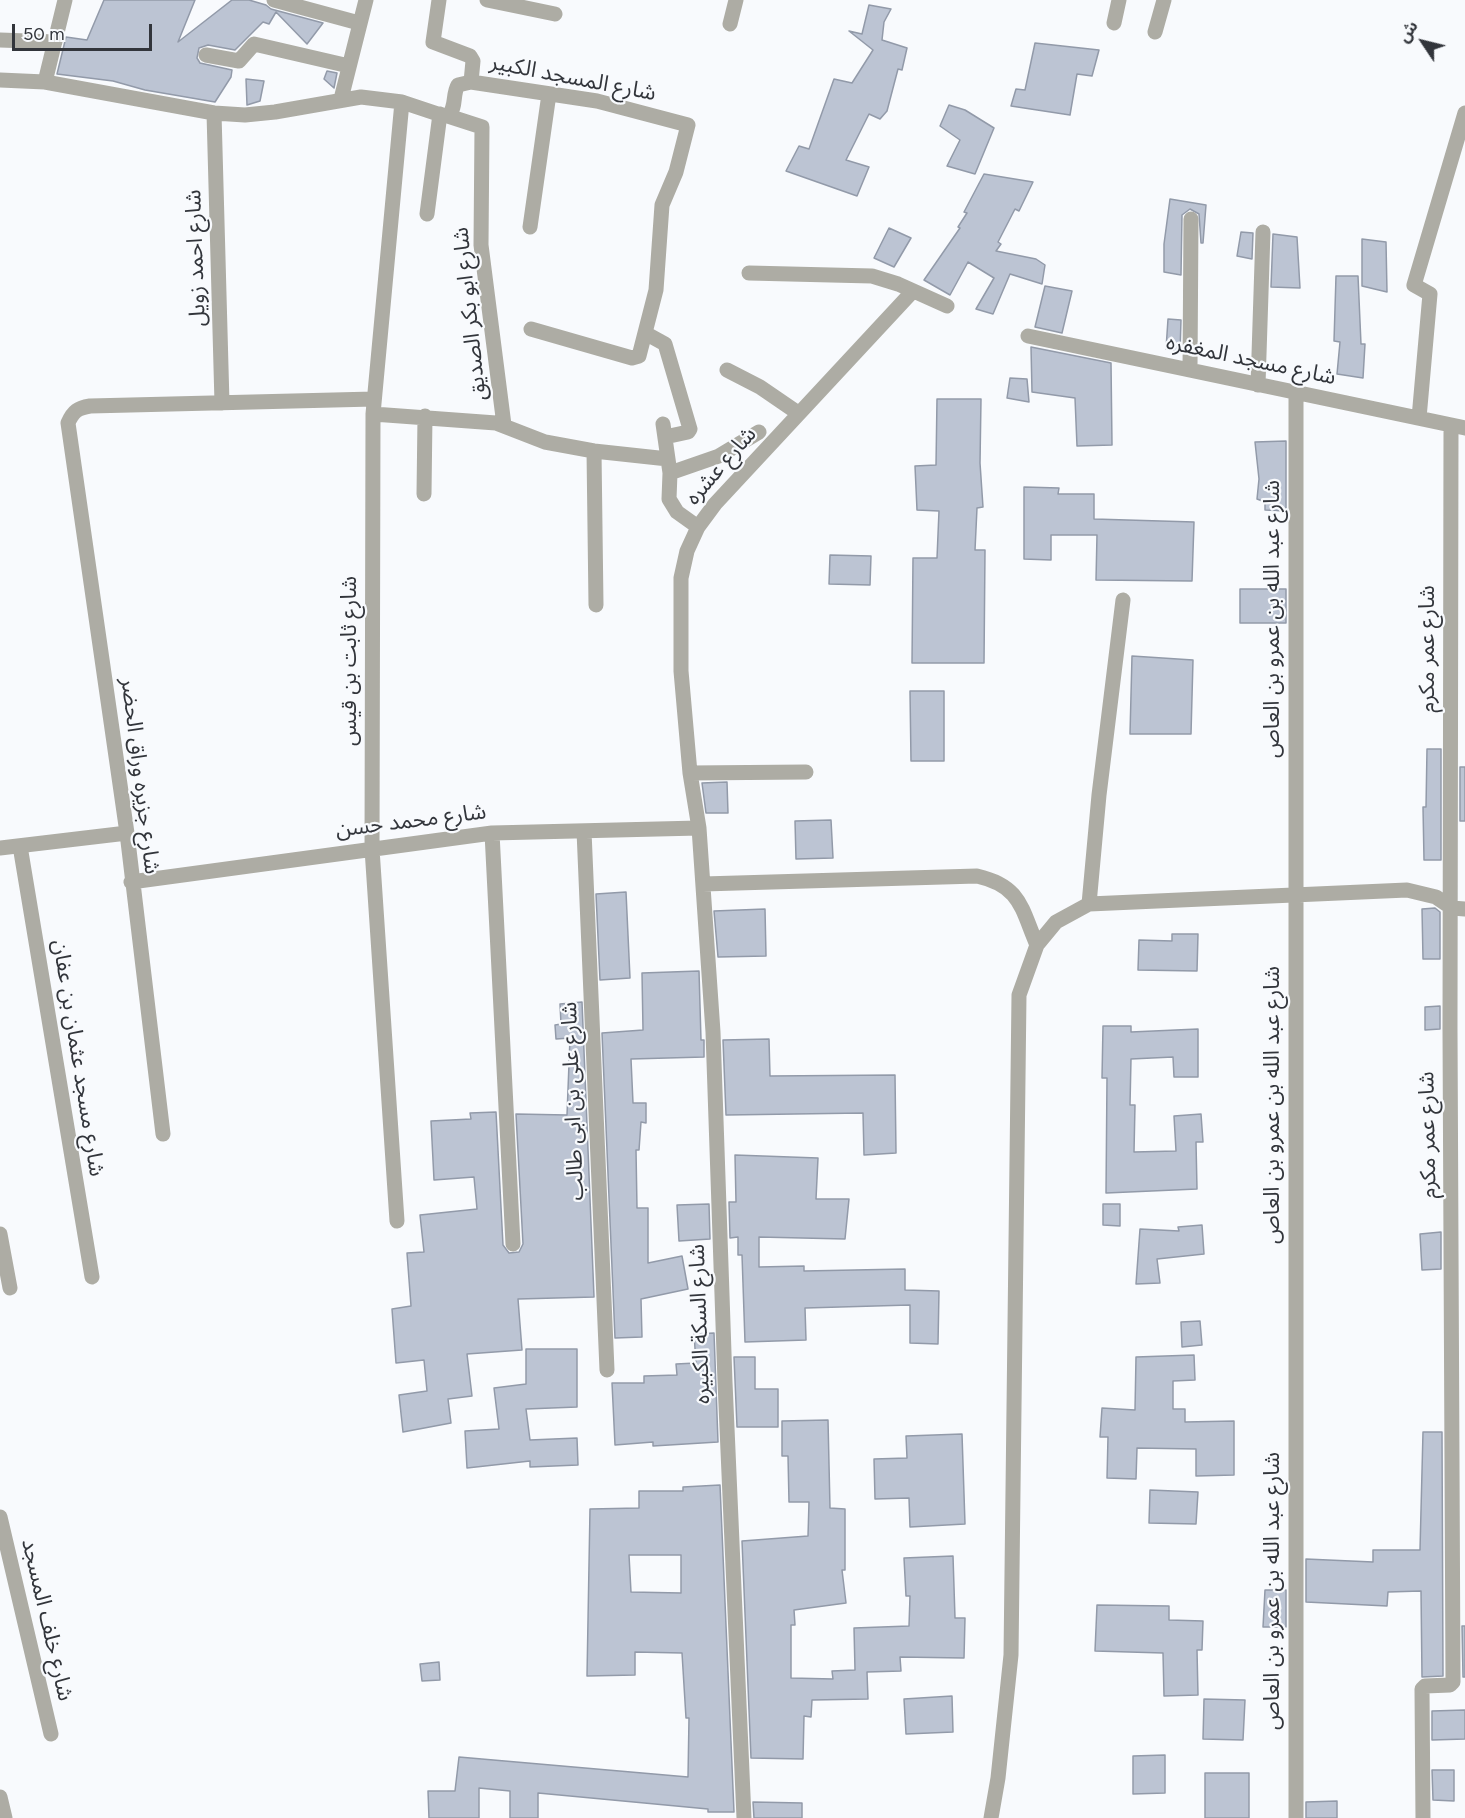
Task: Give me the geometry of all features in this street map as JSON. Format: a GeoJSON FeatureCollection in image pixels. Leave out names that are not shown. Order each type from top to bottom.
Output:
{"type":"FeatureCollection","features":[{"type":"Feature","properties":{"kind":"street"},"geometry":{"type":"LineString","coordinates":[[45,82],[65,0]]}},
{"type":"Feature","properties":{"kind":"street"},"geometry":{"type":"LineString","coordinates":[[274,0],[359,23]]}},
{"type":"Feature","properties":{"kind":"street"},"geometry":{"type":"LineString","coordinates":[[341,99],[366,0]]}},
{"type":"Feature","properties":{"kind":"street"},"geometry":{"type":"LineString","coordinates":[[439,0],[433,42],[470,56],[473,61],[471,82]]}},
{"type":"Feature","properties":{"kind":"street"},"geometry":{"type":"LineString","coordinates":[[488,0],[555,14]]}},
{"type":"Feature","properties":{"kind":"street"},"geometry":{"type":"LineString","coordinates":[[730,24],[736,0]]}},
{"type":"Feature","properties":{"kind":"street"},"geometry":{"type":"LineString","coordinates":[[1114,23],[1119,0]]}},
{"type":"Feature","properties":{"kind":"street"},"geometry":{"type":"LineString","coordinates":[[1155,32],[1164,0]]}},
{"type":"Feature","properties":{"kind":"street"},"geometry":{"type":"LineString","coordinates":[[0,40],[55,42]]}},
{"type":"Feature","properties":{"kind":"street"},"geometry":{"type":"LineString","coordinates":[[206,56],[238,61],[254,44],[349,66]]}},
{"type":"Feature","properties":{"kind":"street"},"geometry":{"type":"LineString","coordinates":[[0,80],[45,82],[214,113],[245,115],[275,112],[341,99],[382,98],[444,115]]}},
{"type":"Feature","properties":{"kind":"street","name":"شارع المسجد الكبير"},"geometry":{"type":"LineString","coordinates":[[427,214],[444,115],[453,108],[455,90],[462,83],[471,82],[597,101],[688,125],[676,172],[662,205],[659,269],[645,333]]}},
{"type":"Feature","properties":{"kind":"street"},"geometry":{"type":"LineString","coordinates":[[530,227],[549,94]]}},
{"type":"Feature","properties":{"kind":"street","name":"شارع ثابت بن قيس"},"geometry":{"type":"LineString","coordinates":[[397,1221],[372,849],[373,407],[402,102]]}},
{"type":"Feature","properties":{"kind":"street","name":"شارع احمد زويل"},"geometry":{"type":"LineString","coordinates":[[214,113],[222,403]]}},
{"type":"Feature","properties":{"kind":"street"},"geometry":{"type":"LineString","coordinates":[[1419,418],[1430,293],[1414,285],[1465,113]]}},
{"type":"Feature","properties":{"kind":"street","name":"شارع ابو بكر الصديق"},"geometry":{"type":"LineString","coordinates":[[444,115],[482,127],[481,245],[504,425]]}},
{"type":"Feature","properties":{"kind":"street"},"geometry":{"type":"LineString","coordinates":[[1190,370],[1191,219]]}},
{"type":"Feature","properties":{"kind":"street"},"geometry":{"type":"LineString","coordinates":[[1258,385],[1263,232]]}},
{"type":"Feature","properties":{"kind":"street"},"geometry":{"type":"LineString","coordinates":[[749,273],[872,276],[946,306]]}},
{"type":"Feature","properties":{"kind":"street","name":"شارع عشره"},"geometry":{"type":"LineString","coordinates":[[699,828],[690,773],[681,671],[681,578],[687,551],[698,526],[798,413],[913,291]]}},
{"type":"Feature","properties":{"kind":"street"},"geometry":{"type":"LineString","coordinates":[[531,329],[632,358],[639,356],[645,333],[665,344],[690,429],[688,432],[664,430],[671,505],[677,512],[698,526]]}},
{"type":"Feature","properties":{"kind":"street","name":"شارع مسجد المغفره"},"geometry":{"type":"LineString","coordinates":[[1028,336],[1458,427]]}},
{"type":"Feature","properties":{"kind":"street"},"geometry":{"type":"LineString","coordinates":[[727,370],[760,387],[798,413]]}},
{"type":"Feature","properties":{"kind":"street","name":"شارع عبد الله بن عمرو بن العاص"},"geometry":{"type":"LineString","coordinates":[[1296,393],[1296,1818]]}},
{"type":"Feature","properties":{"kind":"street"},"geometry":{"type":"LineString","coordinates":[[222,403],[373,407],[425,416],[504,425],[545,442],[669,466],[719,456],[759,432]]}},
{"type":"Feature","properties":{"kind":"street","name":"شارع جزيره وراق الحضر"},"geometry":{"type":"LineString","coordinates":[[162,1134],[127,833],[68,423],[72,414],[79,408],[90,406],[222,403]]}},
{"type":"Feature","properties":{"kind":"street"},"geometry":{"type":"LineString","coordinates":[[424,494],[425,416]]}},
{"type":"Feature","properties":{"kind":"street","name":"شارع عمر مكرم"},"geometry":{"type":"LineString","coordinates":[[1423,1818],[1422,1688],[1450,1685],[1453,1682],[1450,1029],[1459,908],[1458,427]]}},
{"type":"Feature","properties":{"kind":"street"},"geometry":{"type":"LineString","coordinates":[[594,451],[596,605]]}},
{"type":"Feature","properties":{"kind":"street"},"geometry":{"type":"LineString","coordinates":[[1089,904],[1099,795],[1123,600]]}},
{"type":"Feature","properties":{"kind":"street"},"geometry":{"type":"LineString","coordinates":[[690,773],[806,772]]}},
{"type":"Feature","properties":{"kind":"street","name":"شارع محمد حسن"},"geometry":{"type":"LineString","coordinates":[[131,882],[492,833],[699,828]]}},
{"type":"Feature","properties":{"kind":"street","name":"شارع السكة الكبيره"},"geometry":{"type":"LineString","coordinates":[[699,828],[713,1032],[725,1382],[744,1818]]}},
{"type":"Feature","properties":{"kind":"street","name":"شارع على بن ابى طالب"},"geometry":{"type":"LineString","coordinates":[[584,831],[607,1370]]}},
{"type":"Feature","properties":{"kind":"street"},"geometry":{"type":"LineString","coordinates":[[0,848],[127,833]]}},
{"type":"Feature","properties":{"kind":"street"},"geometry":{"type":"LineString","coordinates":[[492,833],[513,1244]]}},
{"type":"Feature","properties":{"kind":"street","name":"شارع مسجد عثمان بن عفان"},"geometry":{"type":"LineString","coordinates":[[20,846],[92,1277]]}},
{"type":"Feature","properties":{"kind":"street"},"geometry":{"type":"LineString","coordinates":[[703,884],[977,876],[997,881],[1009,889],[1017,900],[1037,945]]}},
{"type":"Feature","properties":{"kind":"street"},"geometry":{"type":"LineString","coordinates":[[991,1818],[998,1778],[1011,1655],[1018,995],[1037,945],[1056,922],[1089,904],[1407,890],[1436,897],[1459,908]]}},
{"type":"Feature","properties":{"kind":"street"},"geometry":{"type":"LineString","coordinates":[[0,1234],[10,1288]]}},
{"type":"Feature","properties":{"kind":"street","name":"شارع خلف المسجد"},"geometry":{"type":"LineString","coordinates":[[0,1517],[51,1734]]}},
{"type":"Feature","properties":{"kind":"street"},"geometry":{"type":"LineString","coordinates":[[0,1797],[5,1818]]}},
{"type":"Feature","properties":{"kind":"building"},"geometry":{"type":"Polygon","coordinates":[[[104,0],[195,0],[178,42],[232,0],[249,0],[266,5],[271,9],[323,23],[307,44],[276,12],[269,24],[263,22],[235,50],[208,45],[199,48],[197,58],[200,63],[232,70],[231,77],[215,102],[145,90],[113,81],[57,74],[66,37],[87,40],[104,0]]]}},
{"type":"Feature","properties":{"kind":"building"},"geometry":{"type":"Polygon","coordinates":[[[869,5],[891,9],[884,22],[882,40],[907,48],[902,70],[898,69],[887,111],[880,119],[869,114],[846,160],[869,167],[857,196],[786,171],[799,146],[809,149],[834,79],[852,83],[873,50],[849,31],[862,34],[869,5]]]}},
{"type":"Feature","properties":{"kind":"building"},"geometry":{"type":"Polygon","coordinates":[[[1035,43],[1099,50],[1092,76],[1077,74],[1070,115],[1011,106],[1016,89],[1025,90],[1035,43]]]}},
{"type":"Feature","properties":{"kind":"building"},"geometry":{"type":"Polygon","coordinates":[[[327,71],[337,73],[334,88],[324,79],[327,71]]]}},
{"type":"Feature","properties":{"kind":"building"},"geometry":{"type":"Polygon","coordinates":[[[246,79],[264,81],[260,101],[247,105],[246,79]]]}},
{"type":"Feature","properties":{"kind":"building"},"geometry":{"type":"Polygon","coordinates":[[[949,105],[965,110],[994,128],[975,174],[947,166],[960,140],[940,126],[949,105]]]}},
{"type":"Feature","properties":{"kind":"building"},"geometry":{"type":"Polygon","coordinates":[[[984,174],[1033,182],[1019,211],[1015,209],[998,242],[1001,244],[996,251],[1036,259],[1045,265],[1042,284],[1010,274],[993,314],[976,309],[994,278],[968,262],[950,295],[924,280],[960,228],[958,227],[967,213],[964,212],[984,174]]]}},
{"type":"Feature","properties":{"kind":"building"},"geometry":{"type":"Polygon","coordinates":[[[1170,199],[1206,205],[1203,243],[1201,243],[1199,214],[1190,209],[1182,215],[1181,275],[1164,272],[1164,244],[1170,199]]]}},
{"type":"Feature","properties":{"kind":"building"},"geometry":{"type":"Polygon","coordinates":[[[889,228],[911,238],[894,267],[874,258],[889,228]]]}},
{"type":"Feature","properties":{"kind":"building"},"geometry":{"type":"Polygon","coordinates":[[[1241,232],[1253,233],[1252,259],[1237,256],[1241,232]]]}},
{"type":"Feature","properties":{"kind":"building"},"geometry":{"type":"Polygon","coordinates":[[[1273,234],[1297,237],[1300,288],[1271,287],[1273,234]]]}},
{"type":"Feature","properties":{"kind":"building"},"geometry":{"type":"Polygon","coordinates":[[[1362,239],[1386,242],[1387,292],[1362,286],[1362,239]]]}},
{"type":"Feature","properties":{"kind":"building"},"geometry":{"type":"Polygon","coordinates":[[[1336,276],[1358,276],[1361,344],[1365,344],[1363,378],[1337,374],[1340,342],[1334,341],[1336,276]]]}},
{"type":"Feature","properties":{"kind":"building"},"geometry":{"type":"Polygon","coordinates":[[[1045,286],[1072,291],[1062,333],[1035,327],[1045,286]]]}},
{"type":"Feature","properties":{"kind":"building"},"geometry":{"type":"Polygon","coordinates":[[[1168,319],[1181,320],[1180,352],[1166,349],[1168,319]]]}},
{"type":"Feature","properties":{"kind":"building"},"geometry":{"type":"Polygon","coordinates":[[[1031,347],[1111,363],[1112,445],[1077,446],[1075,398],[1032,392],[1031,347]]]}},
{"type":"Feature","properties":{"kind":"building"},"geometry":{"type":"Polygon","coordinates":[[[1010,378],[1027,379],[1029,402],[1007,398],[1010,378]]]}},
{"type":"Feature","properties":{"kind":"building"},"geometry":{"type":"Polygon","coordinates":[[[937,399],[981,399],[980,463],[983,507],[977,508],[975,550],[985,550],[984,663],[912,663],[913,558],[937,558],[939,511],[917,510],[915,466],[936,465],[937,399]]]}},
{"type":"Feature","properties":{"kind":"building"},"geometry":{"type":"Polygon","coordinates":[[[1286,441],[1286,511],[1265,510],[1265,502],[1257,499],[1259,479],[1255,442],[1286,441]]]}},
{"type":"Feature","properties":{"kind":"building"},"geometry":{"type":"Polygon","coordinates":[[[1024,487],[1059,488],[1058,494],[1094,494],[1094,519],[1194,522],[1192,581],[1096,580],[1097,535],[1051,535],[1051,560],[1024,559],[1024,487]]]}},
{"type":"Feature","properties":{"kind":"building"},"geometry":{"type":"Polygon","coordinates":[[[830,555],[871,556],[870,585],[829,584],[830,555]]]}},
{"type":"Feature","properties":{"kind":"building"},"geometry":{"type":"Polygon","coordinates":[[[1240,589],[1286,589],[1286,623],[1240,623],[1240,589]]]}},
{"type":"Feature","properties":{"kind":"building"},"geometry":{"type":"Polygon","coordinates":[[[1132,656],[1193,660],[1191,734],[1130,734],[1132,656]]]}},
{"type":"Feature","properties":{"kind":"building"},"geometry":{"type":"Polygon","coordinates":[[[910,691],[944,691],[944,761],[911,761],[910,691]]]}},
{"type":"Feature","properties":{"kind":"building"},"geometry":{"type":"Polygon","coordinates":[[[1427,749],[1441,749],[1441,860],[1424,860],[1423,807],[1426,807],[1427,749]]]}},
{"type":"Feature","properties":{"kind":"building"},"geometry":{"type":"Polygon","coordinates":[[[1460,767],[1465,767],[1465,821],[1460,821],[1460,767]]]}},
{"type":"Feature","properties":{"kind":"building"},"geometry":{"type":"Polygon","coordinates":[[[727,782],[728,813],[706,813],[702,783],[727,782]]]}},
{"type":"Feature","properties":{"kind":"building"},"geometry":{"type":"Polygon","coordinates":[[[831,820],[833,858],[796,859],[795,821],[831,820]]]}},
{"type":"Feature","properties":{"kind":"building"},"geometry":{"type":"Polygon","coordinates":[[[626,892],[630,978],[600,980],[596,894],[626,892]]]}},
{"type":"Feature","properties":{"kind":"building"},"geometry":{"type":"Polygon","coordinates":[[[1435,908],[1440,912],[1440,959],[1423,959],[1422,909],[1435,908]]]}},
{"type":"Feature","properties":{"kind":"building"},"geometry":{"type":"Polygon","coordinates":[[[765,909],[766,956],[718,957],[714,911],[765,909]]]}},
{"type":"Feature","properties":{"kind":"building"},"geometry":{"type":"Polygon","coordinates":[[[1172,934],[1198,934],[1197,971],[1138,970],[1139,940],[1172,941],[1172,934]]]}},
{"type":"Feature","properties":{"kind":"building"},"geometry":{"type":"Polygon","coordinates":[[[699,971],[701,1040],[704,1040],[704,1057],[631,1059],[633,1103],[646,1103],[646,1123],[641,1122],[639,1150],[636,1150],[637,1208],[648,1208],[648,1263],[682,1256],[688,1289],[641,1299],[642,1337],[615,1338],[602,1033],[643,1030],[642,973],[699,971]]]}},
{"type":"Feature","properties":{"kind":"building"},"geometry":{"type":"Polygon","coordinates":[[[582,1002],[594,1297],[518,1299],[522,1350],[467,1354],[472,1396],[448,1399],[451,1423],[403,1432],[399,1395],[427,1391],[424,1360],[396,1363],[392,1309],[411,1306],[407,1253],[424,1252],[420,1215],[477,1209],[474,1177],[434,1180],[431,1121],[471,1119],[470,1113],[496,1112],[503,1245],[509,1253],[519,1252],[523,1244],[516,1114],[567,1115],[570,1038],[556,1039],[555,1025],[561,1024],[560,1004],[582,1002]]]}},
{"type":"Feature","properties":{"kind":"building"},"geometry":{"type":"Polygon","coordinates":[[[1440,1006],[1440,1029],[1425,1030],[1425,1007],[1440,1006]]]}},
{"type":"Feature","properties":{"kind":"building"},"geometry":{"type":"Polygon","coordinates":[[[1103,1026],[1131,1026],[1131,1032],[1198,1029],[1198,1077],[1174,1077],[1173,1057],[1131,1059],[1130,1105],[1135,1105],[1134,1152],[1176,1151],[1174,1116],[1201,1114],[1203,1142],[1196,1142],[1197,1189],[1106,1193],[1107,1078],[1102,1078],[1103,1026]]]}},
{"type":"Feature","properties":{"kind":"building"},"geometry":{"type":"Polygon","coordinates":[[[769,1039],[770,1076],[895,1075],[896,1153],[864,1155],[863,1113],[726,1115],[723,1040],[769,1039]]]}},
{"type":"Feature","properties":{"kind":"building"},"geometry":{"type":"Polygon","coordinates":[[[735,1155],[818,1158],[816,1199],[849,1199],[845,1239],[759,1237],[759,1267],[804,1266],[804,1271],[905,1269],[905,1290],[939,1291],[938,1344],[910,1343],[910,1305],[805,1308],[806,1340],[745,1342],[742,1255],[738,1255],[738,1237],[730,1238],[729,1202],[736,1202],[735,1155]]]}},
{"type":"Feature","properties":{"kind":"building"},"geometry":{"type":"Polygon","coordinates":[[[709,1204],[710,1239],[679,1241],[677,1205],[709,1204]]]}},
{"type":"Feature","properties":{"kind":"building"},"geometry":{"type":"Polygon","coordinates":[[[1103,1204],[1120,1204],[1120,1226],[1103,1225],[1103,1204]]]}},
{"type":"Feature","properties":{"kind":"building"},"geometry":{"type":"Polygon","coordinates":[[[1202,1225],[1204,1254],[1157,1259],[1160,1283],[1136,1284],[1140,1229],[1179,1231],[1178,1227],[1202,1225]]]}},
{"type":"Feature","properties":{"kind":"building"},"geometry":{"type":"Polygon","coordinates":[[[1441,1232],[1441,1269],[1422,1270],[1420,1234],[1441,1232]]]}},
{"type":"Feature","properties":{"kind":"building"},"geometry":{"type":"Polygon","coordinates":[[[1200,1321],[1202,1345],[1182,1347],[1181,1322],[1200,1321]]]}},
{"type":"Feature","properties":{"kind":"building"},"geometry":{"type":"Polygon","coordinates":[[[714,1333],[718,1442],[653,1446],[653,1442],[615,1445],[612,1383],[644,1383],[644,1376],[677,1375],[676,1364],[696,1363],[694,1334],[714,1333]]]}},
{"type":"Feature","properties":{"kind":"building"},"geometry":{"type":"Polygon","coordinates":[[[526,1349],[577,1349],[577,1407],[526,1409],[530,1440],[577,1438],[578,1465],[530,1467],[530,1461],[467,1468],[465,1431],[499,1429],[494,1388],[526,1384],[526,1349]]]}},
{"type":"Feature","properties":{"kind":"building"},"geometry":{"type":"Polygon","coordinates":[[[1194,1355],[1195,1380],[1173,1381],[1173,1409],[1185,1409],[1185,1422],[1234,1421],[1234,1475],[1196,1476],[1196,1449],[1137,1448],[1136,1479],[1107,1478],[1108,1437],[1100,1437],[1102,1408],[1135,1410],[1136,1357],[1194,1355]]]}},
{"type":"Feature","properties":{"kind":"building"},"geometry":{"type":"Polygon","coordinates":[[[734,1357],[755,1357],[755,1389],[778,1389],[778,1427],[737,1427],[734,1357]]]}},
{"type":"Feature","properties":{"kind":"building"},"geometry":{"type":"Polygon","coordinates":[[[828,1420],[830,1508],[845,1509],[845,1570],[842,1570],[846,1603],[794,1610],[795,1625],[791,1625],[791,1678],[833,1679],[832,1671],[855,1670],[854,1628],[909,1626],[910,1596],[906,1596],[904,1558],[953,1556],[955,1618],[965,1618],[964,1658],[900,1657],[901,1671],[867,1672],[868,1699],[812,1700],[811,1717],[804,1716],[803,1759],[751,1758],[742,1541],[808,1536],[809,1502],[789,1502],[788,1456],[782,1456],[782,1421],[828,1420]]]}},
{"type":"Feature","properties":{"kind":"building"},"geometry":{"type":"Polygon","coordinates":[[[1423,1432],[1442,1432],[1443,1676],[1422,1677],[1421,1591],[1388,1592],[1387,1606],[1306,1602],[1306,1559],[1373,1562],[1373,1550],[1420,1550],[1423,1432]]]}},
{"type":"Feature","properties":{"kind":"building"},"geometry":{"type":"Polygon","coordinates":[[[962,1434],[965,1524],[910,1527],[909,1498],[875,1499],[874,1459],[907,1458],[906,1436],[962,1434]]]}},
{"type":"Feature","properties":{"kind":"building"},"geometry":{"type":"Polygon","coordinates":[[[720,1485],[734,1812],[708,1812],[708,1809],[538,1793],[538,1818],[510,1818],[510,1791],[479,1788],[479,1818],[429,1818],[428,1791],[455,1791],[459,1757],[688,1777],[689,1718],[686,1718],[682,1653],[635,1652],[635,1675],[587,1676],[590,1509],[639,1508],[639,1491],[683,1491],[683,1487],[720,1485]],[[629,1555],[631,1592],[681,1593],[681,1555],[629,1555]]]}},
{"type":"Feature","properties":{"kind":"building"},"geometry":{"type":"Polygon","coordinates":[[[1150,1490],[1198,1492],[1196,1524],[1149,1523],[1150,1490]]]}},
{"type":"Feature","properties":{"kind":"building"},"geometry":{"type":"Polygon","coordinates":[[[1265,1590],[1286,1590],[1286,1627],[1263,1627],[1265,1590]]]}},
{"type":"Feature","properties":{"kind":"building"},"geometry":{"type":"Polygon","coordinates":[[[1097,1605],[1169,1606],[1169,1620],[1203,1621],[1202,1650],[1197,1650],[1198,1695],[1164,1696],[1163,1653],[1095,1651],[1097,1605]]]}},
{"type":"Feature","properties":{"kind":"building"},"geometry":{"type":"Polygon","coordinates":[[[1462,1626],[1465,1626],[1465,1677],[1463,1677],[1462,1626]]]}},
{"type":"Feature","properties":{"kind":"building"},"geometry":{"type":"Polygon","coordinates":[[[439,1662],[440,1680],[422,1681],[420,1664],[439,1662]]]}},
{"type":"Feature","properties":{"kind":"building"},"geometry":{"type":"Polygon","coordinates":[[[952,1696],[953,1732],[906,1734],[904,1699],[952,1696]]]}},
{"type":"Feature","properties":{"kind":"building"},"geometry":{"type":"Polygon","coordinates":[[[1204,1699],[1245,1700],[1243,1740],[1203,1739],[1204,1699]]]}},
{"type":"Feature","properties":{"kind":"building"},"geometry":{"type":"Polygon","coordinates":[[[1465,1710],[1465,1739],[1432,1740],[1432,1711],[1465,1710]]]}},
{"type":"Feature","properties":{"kind":"building"},"geometry":{"type":"Polygon","coordinates":[[[1165,1755],[1165,1793],[1133,1794],[1133,1756],[1165,1755]]]}},
{"type":"Feature","properties":{"kind":"building"},"geometry":{"type":"Polygon","coordinates":[[[1432,1770],[1454,1770],[1454,1801],[1433,1800],[1432,1770]]]}},
{"type":"Feature","properties":{"kind":"building"},"geometry":{"type":"Polygon","coordinates":[[[1205,1773],[1249,1773],[1249,1818],[1205,1818],[1205,1773]]]}},
{"type":"Feature","properties":{"kind":"building"},"geometry":{"type":"Polygon","coordinates":[[[1337,1801],[1337,1818],[1306,1818],[1306,1802],[1337,1801]]]}},
{"type":"Feature","properties":{"kind":"building"},"geometry":{"type":"Polygon","coordinates":[[[753,1802],[802,1803],[802,1818],[754,1818],[753,1802]]]}}]}
